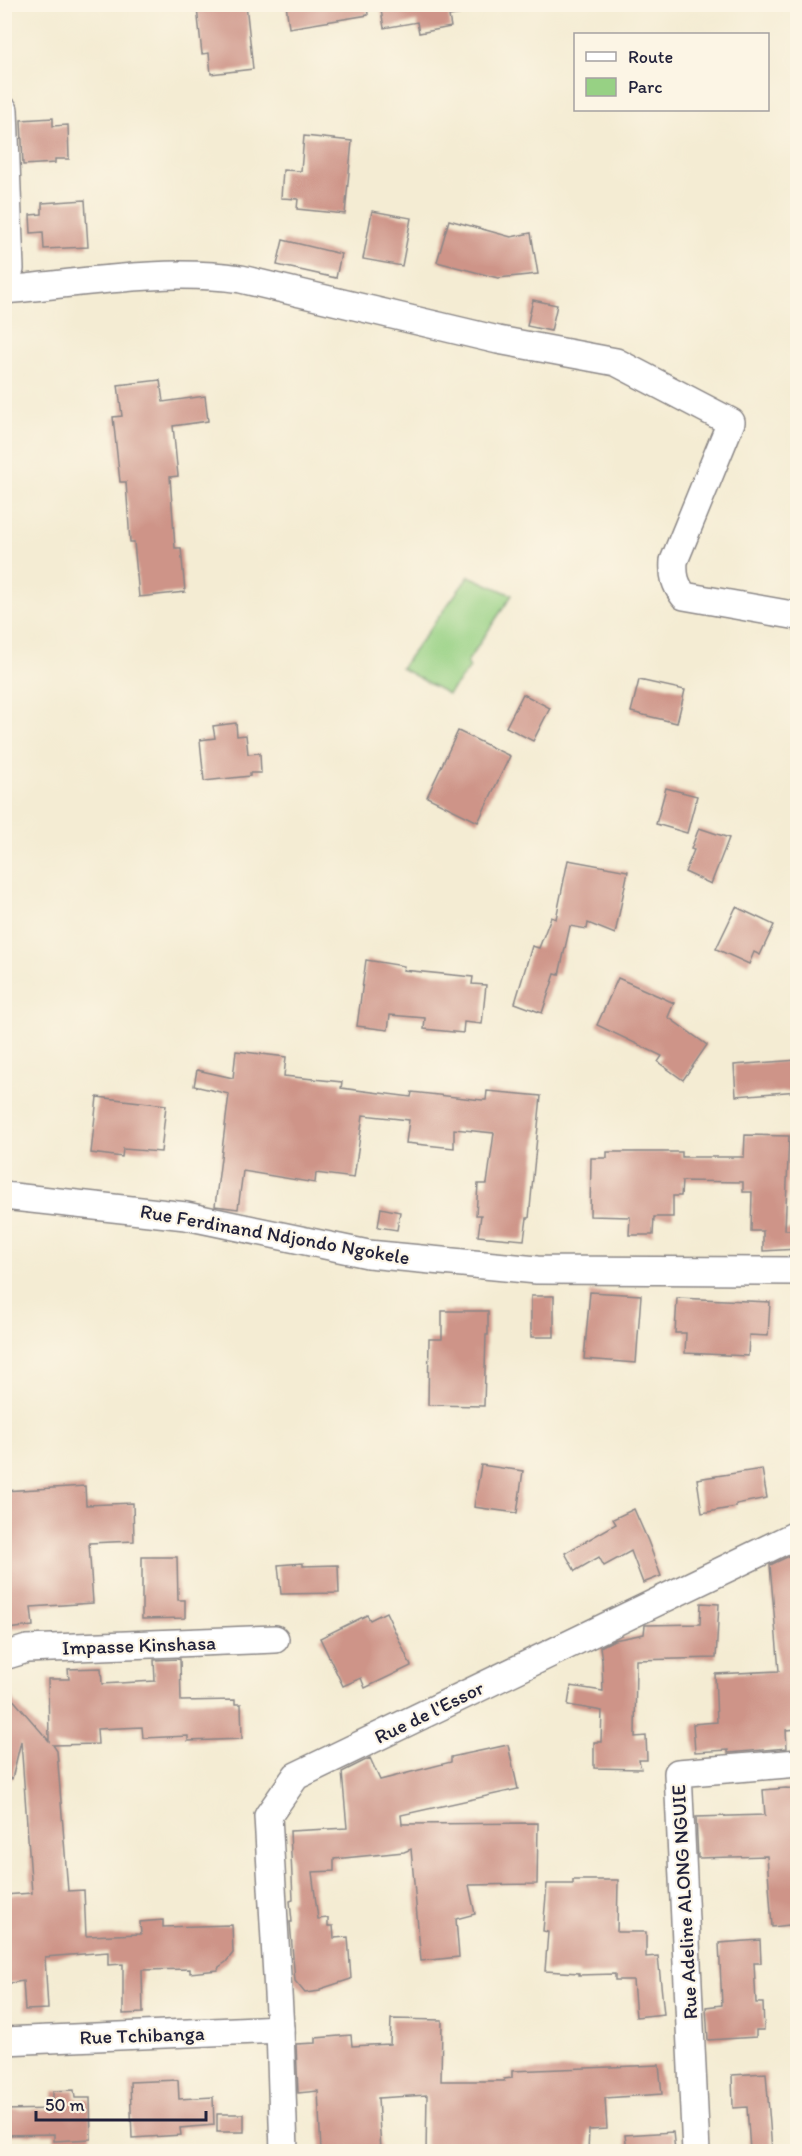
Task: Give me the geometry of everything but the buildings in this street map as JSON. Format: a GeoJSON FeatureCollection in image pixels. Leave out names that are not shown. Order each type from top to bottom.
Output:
{"type":"FeatureCollection","features":[{"type":"Feature","properties":{"kind":"street"},"geometry":{"type":"LineString","coordinates":[[4,110],[10,268],[4,275]]}},
{"type":"Feature","properties":{"kind":"street"},"geometry":{"type":"LineString","coordinates":[[4,290],[172,275],[212,275],[241,279],[498,340],[616,362],[731,422],[674,561],[676,585],[684,596],[798,616]]}},
{"type":"Feature","properties":{"kind":"street","name":"Rue Ferdinand Ndjondo Ngokele"},"geometry":{"type":"LineString","coordinates":[[4,1196],[186,1216],[368,1254],[537,1270],[798,1271]]}},
{"type":"Feature","properties":{"kind":"street","name":"Rue de l'Essor"},"geometry":{"type":"LineString","coordinates":[[284,2151],[280,2029],[268,1816],[296,1776],[798,1534]]}},
{"type":"Feature","properties":{"kind":"street","name":"Impasse Kinshasa"},"geometry":{"type":"LineString","coordinates":[[4,1656],[27,1649],[275,1639]]}},
{"type":"Feature","properties":{"kind":"street","name":"Rue Adeline ALONG NGUIE"},"geometry":{"type":"LineString","coordinates":[[696,2151],[678,1773],[798,1762]]}},
{"type":"Feature","properties":{"kind":"street","name":"Rue Tchibanga"},"geometry":{"type":"LineString","coordinates":[[4,2040],[280,2029]]}},
{"type":"Feature","properties":{"kind":"green space"},"geometry":{"type":"Polygon","coordinates":[[[469,576],[512,595],[467,662],[470,668],[448,694],[401,668],[469,576]]]}}]}
